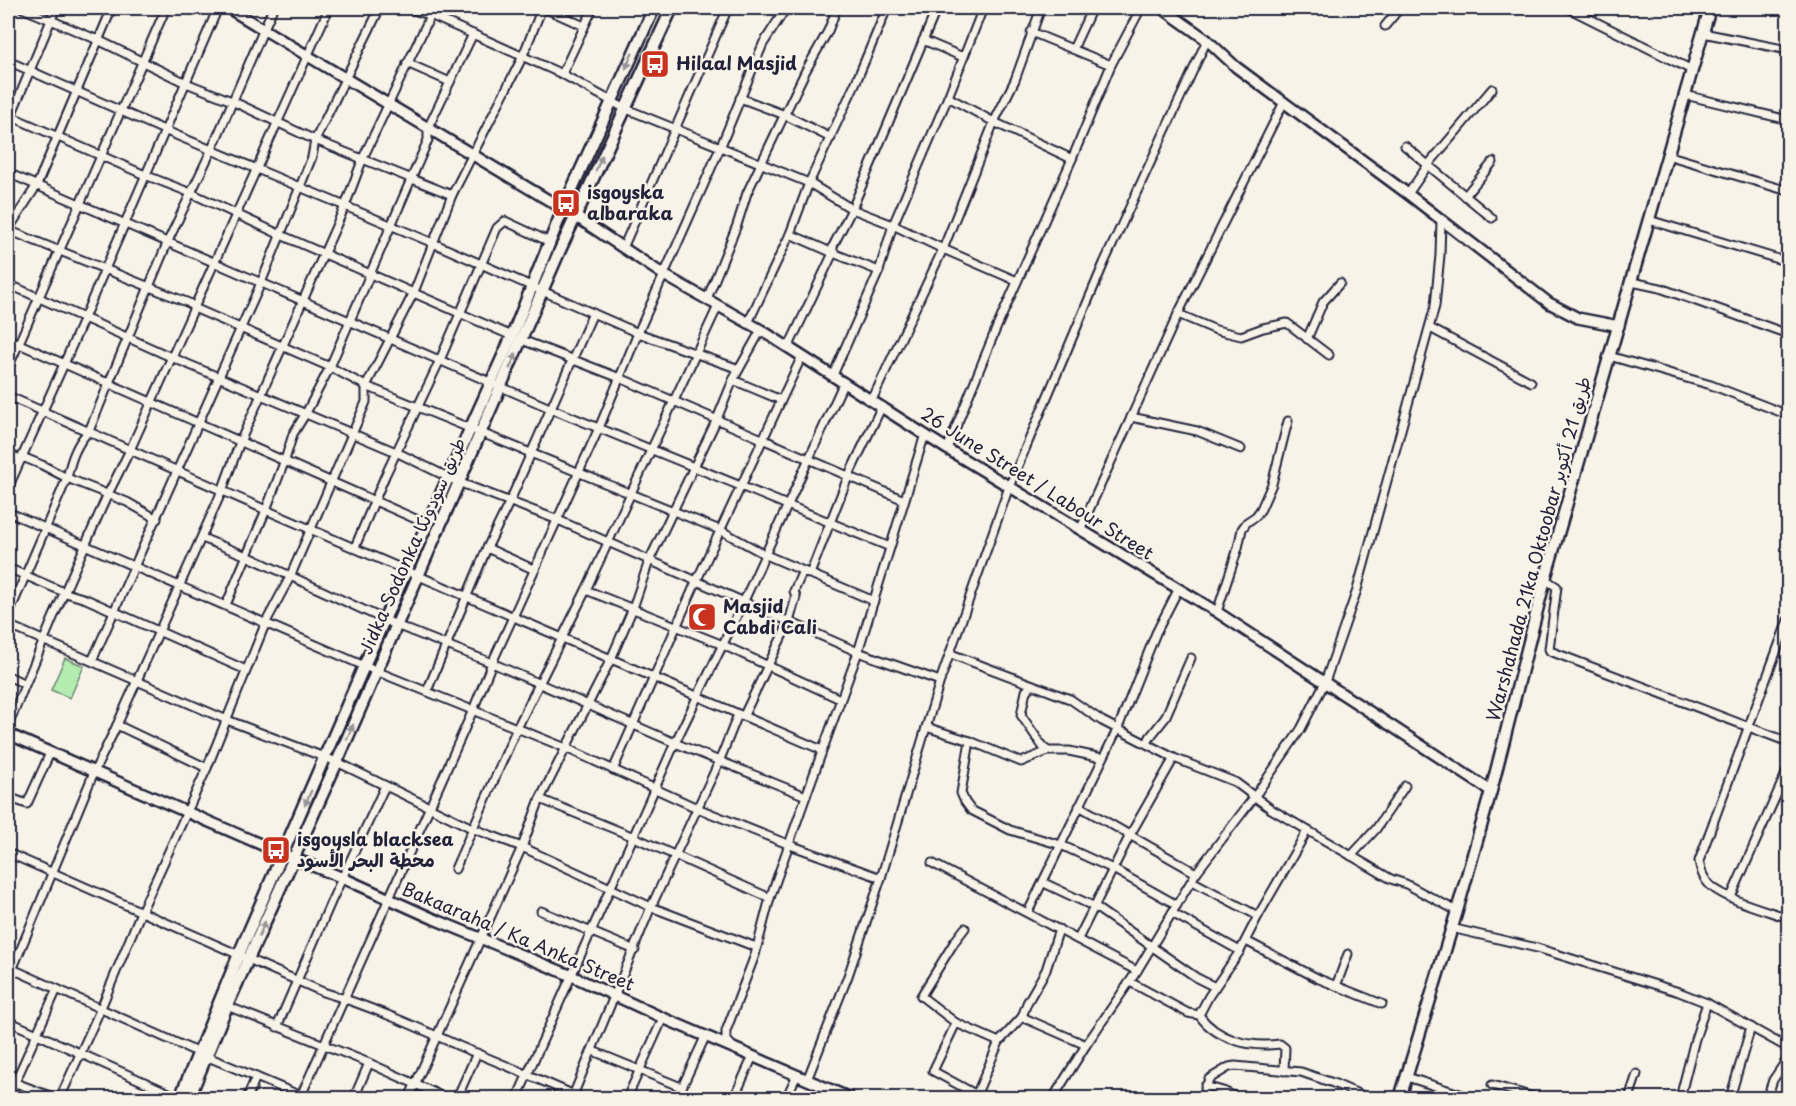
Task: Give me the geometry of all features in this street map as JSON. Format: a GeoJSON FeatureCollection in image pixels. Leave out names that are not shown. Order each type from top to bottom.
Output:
{"type":"FeatureCollection","features":[{"type":"Feature","properties":{"kind":"main road","name":"Jidka Sodonka طريق سودونكا"},"geometry":{"type":"LineString","coordinates":[[538,289],[550,242],[563,209],[654,8]]}},
{"type":"Feature","properties":{"kind":"main road","name":"Jidka Sodonka طريق سودونكا"},"geometry":{"type":"LineString","coordinates":[[180,1098],[250,959],[326,757],[384,620],[412,572],[538,289],[575,216],[672,8]]}},
{"type":"Feature","properties":{"kind":"main road","name":"Warshahada 21ka Oktoobar طريق 21 أكتوبر"},"geometry":{"type":"LineString","coordinates":[[1400,1098],[1457,911],[1491,791],[1545,579],[1710,8]]}},
{"type":"Feature","properties":{"kind":"main road","name":"Jidka Sodonka طريق سودونكا"},"geometry":{"type":"LineString","coordinates":[[189,1098],[238,954],[337,762],[396,625],[427,524],[454,479]]}},
{"type":"Feature","properties":{"kind":"street"},"geometry":{"type":"LineString","coordinates":[[22,8],[98,40],[315,140],[452,195]]}},
{"type":"Feature","properties":{"kind":"street"},"geometry":{"type":"LineString","coordinates":[[56,8],[9,116],[191,193],[517,338],[620,378],[904,500]]}},
{"type":"Feature","properties":{"kind":"street"},"geometry":{"type":"LineString","coordinates":[[112,8],[37,185],[8,230],[189,303],[194,308],[330,367],[366,386],[475,432],[720,530],[766,555],[874,601]]}},
{"type":"Feature","properties":{"kind":"street"},"geometry":{"type":"LineString","coordinates":[[8,368],[166,8]]}},
{"type":"Feature","properties":{"kind":"street"},"geometry":{"type":"LineString","coordinates":[[8,488],[218,8]]}},
{"type":"Feature","properties":{"kind":"street","name":"26 June Street / Labour Street"},"geometry":{"type":"LineString","coordinates":[[228,8],[575,216],[664,275],[761,330],[947,449],[1217,612],[1491,791]]}},
{"type":"Feature","properties":{"kind":"street"},"geometry":{"type":"LineString","coordinates":[[8,616],[67,478],[70,461],[80,440],[89,431],[168,241],[212,149],[273,8]]}},
{"type":"Feature","properties":{"kind":"street"},"geometry":{"type":"LineString","coordinates":[[8,726],[107,496],[130,450],[329,8]]}},
{"type":"Feature","properties":{"kind":"street"},"geometry":{"type":"LineString","coordinates":[[92,661],[261,283],[312,157],[315,140],[380,8]]}},
{"type":"Feature","properties":{"kind":"street"},"geometry":{"type":"LineString","coordinates":[[406,8],[430,15],[562,74],[624,108],[809,183],[852,209],[1017,281]]}},
{"type":"Feature","properties":{"kind":"street"},"geometry":{"type":"LineString","coordinates":[[8,980],[10,968],[94,772],[202,538],[240,442],[304,301],[363,158],[434,8]]}},
{"type":"Feature","properties":{"kind":"street"},"geometry":{"type":"LineString","coordinates":[[60,1098],[141,912],[188,812],[266,622],[290,577],[353,433],[366,402],[366,386],[414,292],[452,195],[522,58],[542,8],[584,26]]}},
{"type":"Feature","properties":{"kind":"street"},"geometry":{"type":"LineString","coordinates":[[562,74],[593,8]]}},
{"type":"Feature","properties":{"kind":"street"},"geometry":{"type":"LineString","coordinates":[[623,248],[728,8]]}},
{"type":"Feature","properties":{"kind":"street"},"geometry":{"type":"LineString","coordinates":[[10,968],[303,1098],[323,1046],[346,999],[492,663],[599,428],[763,44],[786,8]]}},
{"type":"Feature","properties":{"kind":"street"},"geometry":{"type":"LineString","coordinates":[[707,299],[737,225],[747,193],[805,72],[828,31],[837,8]]}},
{"type":"Feature","properties":{"kind":"street"},"geometry":{"type":"LineString","coordinates":[[748,323],[790,234],[809,183],[887,8]]}},
{"type":"Feature","properties":{"kind":"street"},"geometry":{"type":"LineString","coordinates":[[788,348],[833,253],[833,246],[852,209],[937,8]]}},
{"type":"Feature","properties":{"kind":"street"},"geometry":{"type":"LineString","coordinates":[[833,375],[879,271],[893,225],[983,8]]}},
{"type":"Feature","properties":{"kind":"street"},"geometry":{"type":"LineString","coordinates":[[872,400],[943,249],[994,122],[1015,80],[1041,8]]}},
{"type":"Feature","properties":{"kind":"street"},"geometry":{"type":"LineString","coordinates":[[1073,49],[1092,8]]}},
{"type":"Feature","properties":{"kind":"street"},"geometry":{"type":"LineString","coordinates":[[947,449],[1111,65],[1141,8]]}},
{"type":"Feature","properties":{"kind":"street"},"geometry":{"type":"LineString","coordinates":[[1162,8],[1208,40],[1236,67],[1408,194],[1549,303],[1578,318],[1619,326]]}},
{"type":"Feature","properties":{"kind":"street"},"geometry":{"type":"LineString","coordinates":[[1385,26],[1400,8]]}},
{"type":"Feature","properties":{"kind":"street"},"geometry":{"type":"LineString","coordinates":[[1568,8],[1692,70]]}},
{"type":"Feature","properties":{"kind":"street"},"geometry":{"type":"LineString","coordinates":[[1031,32],[1111,65]]}},
{"type":"Feature","properties":{"kind":"street"},"geometry":{"type":"LineString","coordinates":[[1703,33],[1788,50]]}},
{"type":"Feature","properties":{"kind":"street"},"geometry":{"type":"LineString","coordinates":[[226,606],[266,510],[293,434],[330,367],[351,321],[429,140],[428,128],[473,34]]}},
{"type":"Feature","properties":{"kind":"street"},"geometry":{"type":"LineString","coordinates":[[923,40],[963,57]]}},
{"type":"Feature","properties":{"kind":"street"},"geometry":{"type":"LineString","coordinates":[[807,1080],[848,976],[881,878],[940,681],[1009,487],[1104,263],[1208,40]]}},
{"type":"Feature","properties":{"kind":"street"},"geometry":{"type":"LineString","coordinates":[[8,60],[164,130],[257,167],[638,333],[739,369]]}},
{"type":"Feature","properties":{"kind":"street"},"geometry":{"type":"LineString","coordinates":[[407,63],[450,82]]}},
{"type":"Feature","properties":{"kind":"street"},"geometry":{"type":"LineString","coordinates":[[1408,194],[1428,165],[1492,89]]}},
{"type":"Feature","properties":{"kind":"street"},"geometry":{"type":"LineString","coordinates":[[1685,95],[1788,120]]}},
{"type":"Feature","properties":{"kind":"street"},"geometry":{"type":"LineString","coordinates":[[948,97],[1072,159]]}},
{"type":"Feature","properties":{"kind":"street"},"geometry":{"type":"LineString","coordinates":[[740,98],[785,115],[831,138]]}},
{"type":"Feature","properties":{"kind":"street"},"geometry":{"type":"LineString","coordinates":[[1080,530],[1178,314],[1284,102]]}},
{"type":"Feature","properties":{"kind":"street"},"geometry":{"type":"LineString","coordinates":[[1406,146],[1492,218]]}},
{"type":"Feature","properties":{"kind":"street"},"geometry":{"type":"LineString","coordinates":[[1667,155],[1788,191]]}},
{"type":"Feature","properties":{"kind":"street"},"geometry":{"type":"LineString","coordinates":[[1465,196],[1493,162]]}},
{"type":"Feature","properties":{"kind":"street"},"geometry":{"type":"LineString","coordinates":[[8,172],[552,409],[890,548]]}},
{"type":"Feature","properties":{"kind":"street"},"geometry":{"type":"LineString","coordinates":[[1053,1098],[1153,946],[1196,873],[1256,796],[1301,729],[1325,682],[1357,590],[1430,328],[1438,286],[1441,220]]}},
{"type":"Feature","properties":{"kind":"street"},"geometry":{"type":"LineString","coordinates":[[1649,220],[1788,262]]}},
{"type":"Feature","properties":{"kind":"street"},"geometry":{"type":"LineString","coordinates":[[355,547],[494,234],[502,222],[508,222],[550,242]]}},
{"type":"Feature","properties":{"kind":"street"},"geometry":{"type":"LineString","coordinates":[[790,234],[879,271]]}},
{"type":"Feature","properties":{"kind":"street"},"geometry":{"type":"LineString","coordinates":[[1632,282],[1660,288],[1788,334]]}},
{"type":"Feature","properties":{"kind":"street"},"geometry":{"type":"LineString","coordinates":[[1307,339],[1323,302],[1340,283]]}},
{"type":"Feature","properties":{"kind":"street"},"geometry":{"type":"LineString","coordinates":[[8,284],[129,339],[353,433],[454,479],[558,520],[858,652],[940,681]]}},
{"type":"Feature","properties":{"kind":"street"},"geometry":{"type":"LineString","coordinates":[[455,869],[517,728],[586,590],[718,306]]}},
{"type":"Feature","properties":{"kind":"street"},"geometry":{"type":"LineString","coordinates":[[427,691],[487,549],[552,409],[593,313]]}},
{"type":"Feature","properties":{"kind":"street"},"geometry":{"type":"LineString","coordinates":[[1178,314],[1216,330],[1241,336],[1287,323],[1329,355]]}},
{"type":"Feature","properties":{"kind":"street"},"geometry":{"type":"LineString","coordinates":[[1430,328],[1532,382]]}},
{"type":"Feature","properties":{"kind":"street"},"geometry":{"type":"LineString","coordinates":[[409,1098],[522,847],[540,799],[633,608],[649,561],[674,513],[733,380],[761,330]]}},
{"type":"Feature","properties":{"kind":"street"},"geometry":{"type":"LineString","coordinates":[[8,339],[427,524]]}},
{"type":"Feature","properties":{"kind":"street"},"geometry":{"type":"LineString","coordinates":[[613,770],[696,582],[802,356]]}},
{"type":"Feature","properties":{"kind":"street"},"geometry":{"type":"LineString","coordinates":[[1609,356],[1711,385],[1788,415]]}},
{"type":"Feature","properties":{"kind":"street"},"geometry":{"type":"LineString","coordinates":[[733,380],[781,400]]}},
{"type":"Feature","properties":{"kind":"street"},"geometry":{"type":"LineString","coordinates":[[517,1098],[675,743],[744,603],[844,382]]}},
{"type":"Feature","properties":{"kind":"street"},"geometry":{"type":"LineString","coordinates":[[8,396],[822,750]]}},
{"type":"Feature","properties":{"kind":"street"},"geometry":{"type":"LineString","coordinates":[[810,574],[848,477],[882,406]]}},
{"type":"Feature","properties":{"kind":"street"},"geometry":{"type":"LineString","coordinates":[[1131,417],[1197,431],[1240,449]]}},
{"type":"Feature","properties":{"kind":"street"},"geometry":{"type":"LineString","coordinates":[[1217,612],[1242,529],[1246,522],[1256,516],[1261,509],[1272,484],[1288,421]]}},
{"type":"Feature","properties":{"kind":"street"},"geometry":{"type":"LineString","coordinates":[[732,1047],[726,1039],[726,1032],[756,947],[770,898],[858,652],[925,434]]}},
{"type":"Feature","properties":{"kind":"street"},"geometry":{"type":"LineString","coordinates":[[8,454],[20,459],[25,458],[107,496],[127,502],[157,519]]}},
{"type":"Feature","properties":{"kind":"street"},"geometry":{"type":"LineString","coordinates":[[8,512],[376,671],[566,748],[654,790],[790,845],[881,878]]}},
{"type":"Feature","properties":{"kind":"street"},"geometry":{"type":"LineString","coordinates":[[202,538],[247,556],[384,620],[492,663],[719,762],[806,796]]}},
{"type":"Feature","properties":{"kind":"street"},"geometry":{"type":"LineString","coordinates":[[487,549],[535,570]]}},
{"type":"Feature","properties":{"kind":"street"},"geometry":{"type":"LineString","coordinates":[[8,568],[114,611],[246,669]]}},
{"type":"Feature","properties":{"kind":"street"},"geometry":{"type":"LineString","coordinates":[[8,853],[323,992],[436,1035],[576,1097],[651,907],[719,762],[737,717],[744,715],[789,622],[796,597],[794,591],[802,573],[810,574]]}},
{"type":"Feature","properties":{"kind":"street"},"geometry":{"type":"LineString","coordinates":[[1545,579],[1557,587],[1550,651],[1749,725],[1788,742]]}},
{"type":"Feature","properties":{"kind":"street"},"geometry":{"type":"LineString","coordinates":[[586,590],[723,645],[840,699]]}},
{"type":"Feature","properties":{"kind":"street"},"geometry":{"type":"LineString","coordinates":[[1028,912],[1118,728],[1156,633],[1178,590]]}},
{"type":"Feature","properties":{"kind":"street"},"geometry":{"type":"LineString","coordinates":[[1788,620],[1699,861],[1702,876],[1711,886],[1731,897],[1788,918]]}},
{"type":"Feature","properties":{"kind":"street"},"geometry":{"type":"LineString","coordinates":[[8,625],[227,720],[326,757],[474,829],[522,847],[651,907],[756,947]]}},
{"type":"Feature","properties":{"kind":"street"},"geometry":{"type":"LineString","coordinates":[[951,654],[1070,699],[1102,721],[1173,758],[1235,782],[1271,809],[1307,831],[1391,879],[1406,884],[1457,911]]}},
{"type":"Feature","properties":{"kind":"street"},"geometry":{"type":"LineString","coordinates":[[1147,744],[1165,718],[1191,658]]}},
{"type":"Feature","properties":{"kind":"street"},"geometry":{"type":"LineString","coordinates":[[8,676],[25,684]]}},
{"type":"Feature","properties":{"kind":"street"},"geometry":{"type":"LineString","coordinates":[[1032,685],[1026,691],[1021,715],[1048,752]]}},
{"type":"Feature","properties":{"kind":"street"},"geometry":{"type":"LineString","coordinates":[[117,725],[207,768]]}},
{"type":"Feature","properties":{"kind":"street"},"geometry":{"type":"LineString","coordinates":[[926,727],[970,741],[1022,762],[1048,752],[1069,751],[1102,758]]}},
{"type":"Feature","properties":{"kind":"street","name":"Bakaaraha / Ka Anka Street"},"geometry":{"type":"LineString","coordinates":[[8,734],[572,976],[846,1098]]}},
{"type":"Feature","properties":{"kind":"street"},"geometry":{"type":"LineString","coordinates":[[970,741],[961,793],[971,810],[1010,830],[1061,845],[1177,905]]}},
{"type":"Feature","properties":{"kind":"street"},"geometry":{"type":"LineString","coordinates":[[8,797],[27,804],[50,753]]}},
{"type":"Feature","properties":{"kind":"street"},"geometry":{"type":"LineString","coordinates":[[1078,939],[1130,835],[1173,758]]}},
{"type":"Feature","properties":{"kind":"street"},"geometry":{"type":"LineString","coordinates":[[1731,897],[1788,769]]}},
{"type":"Feature","properties":{"kind":"street"},"geometry":{"type":"LineString","coordinates":[[277,1027],[385,786]]}},
{"type":"Feature","properties":{"kind":"street"},"geometry":{"type":"LineString","coordinates":[[1351,856],[1376,829],[1405,786]]}},
{"type":"Feature","properties":{"kind":"street"},"geometry":{"type":"LineString","coordinates":[[540,799],[634,837],[770,898]]}},
{"type":"Feature","properties":{"kind":"street"},"geometry":{"type":"LineString","coordinates":[[1079,806],[1196,873]]}},
{"type":"Feature","properties":{"kind":"street"},"geometry":{"type":"LineString","coordinates":[[1199,1015],[1246,941],[1307,831]]}},
{"type":"Feature","properties":{"kind":"street"},"geometry":{"type":"LineString","coordinates":[[932,863],[1137,971]]}},
{"type":"Feature","properties":{"kind":"street"},"geometry":{"type":"LineString","coordinates":[[1192,881],[1258,916]]}},
{"type":"Feature","properties":{"kind":"street"},"geometry":{"type":"LineString","coordinates":[[1044,883],[1095,907],[1197,978],[1215,987]]}},
{"type":"Feature","properties":{"kind":"street"},"geometry":{"type":"LineString","coordinates":[[541,911],[634,950]]}},
{"type":"Feature","properties":{"kind":"street"},"geometry":{"type":"LineString","coordinates":[[1172,913],[1240,951]]}},
{"type":"Feature","properties":{"kind":"street"},"geometry":{"type":"LineString","coordinates":[[965,928],[921,996],[957,1023],[999,1042]]}},
{"type":"Feature","properties":{"kind":"street"},"geometry":{"type":"LineString","coordinates":[[1451,928],[1569,957],[1707,1003],[1788,1048]]}},
{"type":"Feature","properties":{"kind":"street"},"geometry":{"type":"LineString","coordinates":[[957,1023],[933,1071],[976,1097],[999,1042],[1022,1017],[1027,1003],[1046,970],[1059,929]]}},
{"type":"Feature","properties":{"kind":"street"},"geometry":{"type":"LineString","coordinates":[[1246,941],[1336,986],[1382,1004]]}},
{"type":"Feature","properties":{"kind":"street"},"geometry":{"type":"LineString","coordinates":[[1336,986],[1348,954]]}},
{"type":"Feature","properties":{"kind":"street"},"geometry":{"type":"LineString","coordinates":[[1130,982],[1188,1013],[1199,1015],[1206,1024],[1222,1036],[1248,1044],[1283,1046],[1285,1048],[1284,1071]]}},
{"type":"Feature","properties":{"kind":"street"},"geometry":{"type":"LineString","coordinates":[[8,1098],[11,1081],[38,1034],[57,989]]}},
{"type":"Feature","properties":{"kind":"street"},"geometry":{"type":"LineString","coordinates":[[1680,1098],[1707,1003]]}},
{"type":"Feature","properties":{"kind":"street"},"geometry":{"type":"LineString","coordinates":[[227,1006],[369,1063],[446,1098]]}},
{"type":"Feature","properties":{"kind":"street"},"geometry":{"type":"LineString","coordinates":[[1022,1017],[1086,1045]]}},
{"type":"Feature","properties":{"kind":"street"},"geometry":{"type":"LineString","coordinates":[[627,1098],[663,1018]]}},
{"type":"Feature","properties":{"kind":"street"},"geometry":{"type":"LineString","coordinates":[[8,1021],[180,1098]]}},
{"type":"Feature","properties":{"kind":"street"},"geometry":{"type":"LineString","coordinates":[[1730,1098],[1751,1027]]}},
{"type":"Feature","properties":{"kind":"street"},"geometry":{"type":"LineString","coordinates":[[676,1098],[706,1035]]}},
{"type":"Feature","properties":{"kind":"street"},"geometry":{"type":"LineString","coordinates":[[593,1051],[681,1087]]}},
{"type":"Feature","properties":{"kind":"street"},"geometry":{"type":"LineString","coordinates":[[457,1098],[477,1053]]}},
{"type":"Feature","properties":{"kind":"street"},"geometry":{"type":"LineString","coordinates":[[735,1098],[753,1056]]}},
{"type":"Feature","properties":{"kind":"street"},"geometry":{"type":"LineString","coordinates":[[1767,1098],[1773,1080],[1788,1058]]}},
{"type":"Feature","properties":{"kind":"street"},"geometry":{"type":"LineString","coordinates":[[354,1098],[369,1063]]}},
{"type":"Feature","properties":{"kind":"street"},"geometry":{"type":"LineString","coordinates":[[1202,1098],[1209,1079],[1229,1067],[1301,1072],[1368,1098]]}},
{"type":"Feature","properties":{"kind":"street"},"geometry":{"type":"LineString","coordinates":[[1629,1098],[1637,1074]]}},
{"type":"Feature","properties":{"kind":"street"},"geometry":{"type":"LineString","coordinates":[[786,1098],[796,1075]]}},
{"type":"Feature","properties":{"kind":"street"},"geometry":{"type":"LineString","coordinates":[[247,1098],[256,1077]]}},
{"type":"Feature","properties":{"kind":"street"},"geometry":{"type":"LineString","coordinates":[[1407,1077],[1462,1095]]}},
{"type":"Feature","properties":{"kind":"street"},"geometry":{"type":"LineString","coordinates":[[11,1081],[55,1098]]}},
{"type":"Feature","properties":{"kind":"street"},"geometry":{"type":"LineString","coordinates":[[1492,1085],[1537,1098]]}},
{"type":"Feature","properties":{"kind":"street"},"geometry":{"type":"LineString","coordinates":[[1205,1086],[1238,1098]]}},
{"type":"Feature","properties":{"kind":"green space"},"geometry":{"type":"Polygon","coordinates":[[[65,658],[84,666],[70,698],[51,690],[65,658]]]}},
{"type":"Feature","properties":{"kind":"place","name":"Hilaal Masjid"},"geometry":{"type":"Point","coordinates":[655,64]}},
{"type":"Feature","properties":{"kind":"place","name":"isgoyska albaraka"},"geometry":{"type":"Point","coordinates":[566,203]}},
{"type":"Feature","properties":{"kind":"place","name":"Masjid Cabdi Cali"},"geometry":{"type":"Point","coordinates":[702,617]}},
{"type":"Feature","properties":{"kind":"place","name":"isgoysla blacksea محطة البحر الأسود"},"geometry":{"type":"Point","coordinates":[276,850]}}]}
